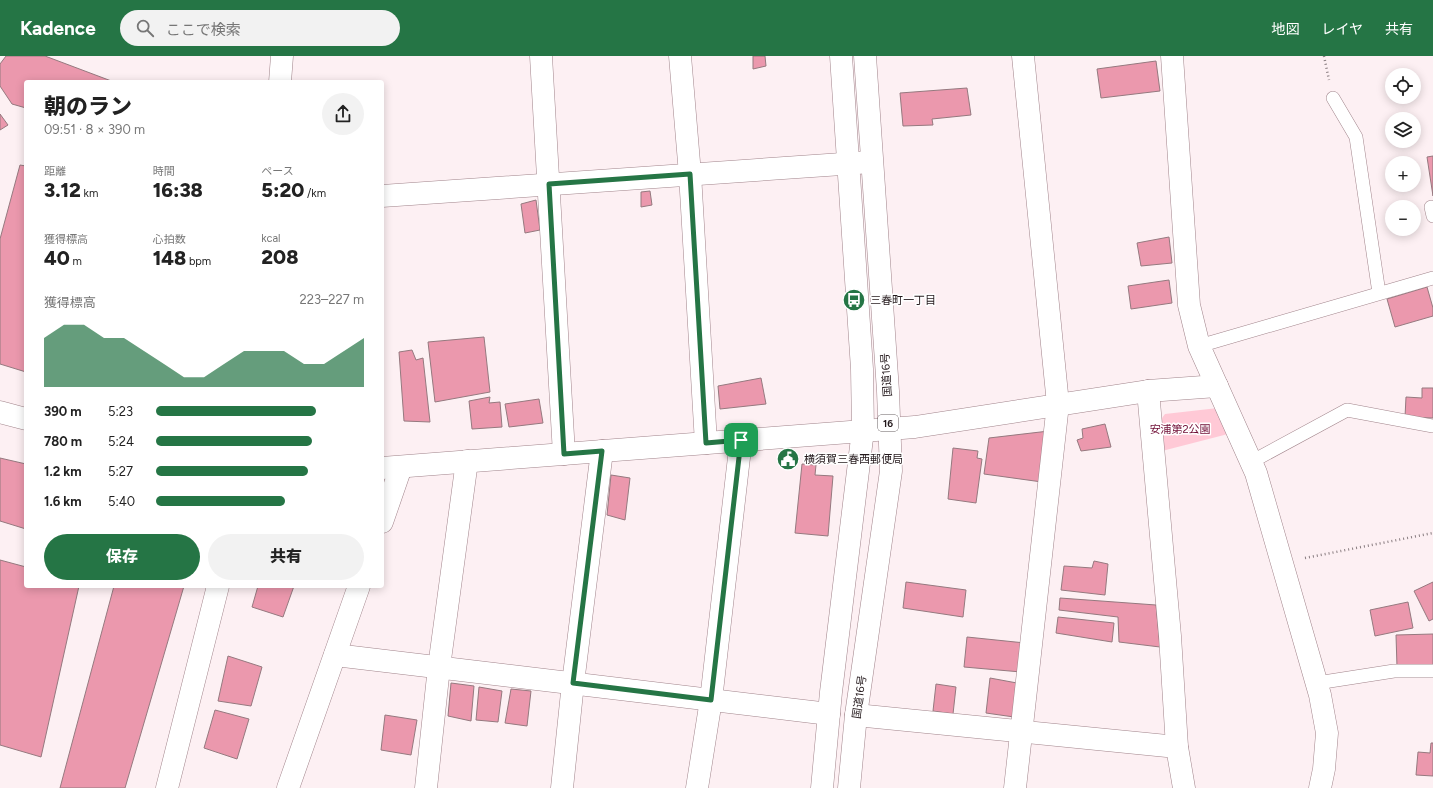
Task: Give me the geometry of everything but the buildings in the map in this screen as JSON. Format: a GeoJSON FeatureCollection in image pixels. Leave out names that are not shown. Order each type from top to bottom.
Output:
{"type":"FeatureCollection","features":[{"type":"Feature","properties":{"kind":"main road"},"geometry":{"type":"LineString","coordinates":[[280,80],[282,56]]}},
{"type":"Feature","properties":{"kind":"main road"},"geometry":{"type":"LineString","coordinates":[[541,56],[564,454]]}},
{"type":"Feature","properties":{"kind":"main road"},"geometry":{"type":"LineString","coordinates":[[680,56],[690,174],[706,443]]}},
{"type":"Feature","properties":{"kind":"main road","name":"16"},"geometry":{"type":"LineString","coordinates":[[822,788],[829,714],[863,430],[862,369],[841,56]]}},
{"type":"Feature","properties":{"kind":"main road","name":"国道16号"},"geometry":{"type":"LineString","coordinates":[[849,788],[856,714],[891,471],[888,391],[871,162],[865,56]]}},
{"type":"Feature","properties":{"kind":"main road"},"geometry":{"type":"LineString","coordinates":[[1015,788],[1058,404],[1023,56]]}},
{"type":"Feature","properties":{"kind":"main road"},"geometry":{"type":"LineString","coordinates":[[1172,56],[1189,305],[1200,346],[1216,386],[1256,473],[1317,683],[1327,733],[1324,770],[1320,788]]}},
{"type":"Feature","properties":{"kind":"main road"},"geometry":{"type":"LineString","coordinates":[[384,196],[871,162]]}},
{"type":"Feature","properties":{"kind":"main road"},"geometry":{"type":"LineString","coordinates":[[384,511],[392,467],[915,427],[1148,391],[1216,386]]}},
{"type":"Feature","properties":{"kind":"main road"},"geometry":{"type":"LineString","coordinates":[[1148,391],[1170,636],[1177,747],[1184,788]]}},
{"type":"Feature","properties":{"kind":"main road"},"geometry":{"type":"LineString","coordinates":[[0,412],[24,418]]}},
{"type":"Feature","properties":{"kind":"main road"},"geometry":{"type":"LineString","coordinates":[[697,788],[711,700],[741,440]]}},
{"type":"Feature","properties":{"kind":"main road"},"geometry":{"type":"LineString","coordinates":[[562,788],[573,683],[602,451]]}},
{"type":"Feature","properties":{"kind":"main road"},"geometry":{"type":"LineString","coordinates":[[426,788],[438,667],[467,461]]}},
{"type":"Feature","properties":{"kind":"main road"},"geometry":{"type":"LineString","coordinates":[[167,788],[217,588]]}},
{"type":"Feature","properties":{"kind":"main road"},"geometry":{"type":"LineString","coordinates":[[288,788],[358,588]]}},
{"type":"Feature","properties":{"kind":"main road"},"geometry":{"type":"LineString","coordinates":[[335,655],[829,714]]}},
{"type":"Feature","properties":{"kind":"main road"},"geometry":{"type":"LineString","coordinates":[[856,714],[1177,747]]}},
{"type":"Feature","properties":{"kind":"main road"},"geometry":{"type":"LineString","coordinates":[[1172,788],[1177,747]]}},
{"type":"Feature","properties":{"kind":"lane"},"geometry":{"type":"LineString","coordinates":[[1333,98],[1356,137],[1379,293]]}},
{"type":"Feature","properties":{"kind":"lane"},"geometry":{"type":"LineString","coordinates":[[1200,346],[1433,278]]}},
{"type":"Feature","properties":{"kind":"lane"},"geometry":{"type":"LineString","coordinates":[[1250,462],[1347,410],[1433,426]]}},
{"type":"Feature","properties":{"kind":"lane"},"geometry":{"type":"LineString","coordinates":[[1317,683],[1394,671],[1433,671]]}},
{"type":"Feature","properties":{"kind":"path"},"geometry":{"type":"LineString","coordinates":[[1324,56],[1333,98]]}},
{"type":"Feature","properties":{"kind":"path"},"geometry":{"type":"LineString","coordinates":[[1283,562],[1433,532]]}},
{"type":"Feature","properties":{"kind":"green space","name":"安浦第2公園"},"geometry":{"type":"Polygon","coordinates":[[[1218,408],[1228,434],[1162,451],[1159,422],[1165,414],[1218,408]]]}},
{"type":"Feature","properties":{"kind":"place","name":"三春町一丁目"},"geometry":{"type":"Point","coordinates":[854,300]}},
{"type":"Feature","properties":{"kind":"place","name":"横須賀三春西郵便局"},"geometry":{"type":"Point","coordinates":[788,459]}},
{"type":"Feature","properties":{"kind":"route"},"geometry":{"type":"LineString","coordinates":[[690,174],[706,443],[741,440],[711,700],[573,683],[602,451],[564,454],[549,184],[690,174]]}}]}
